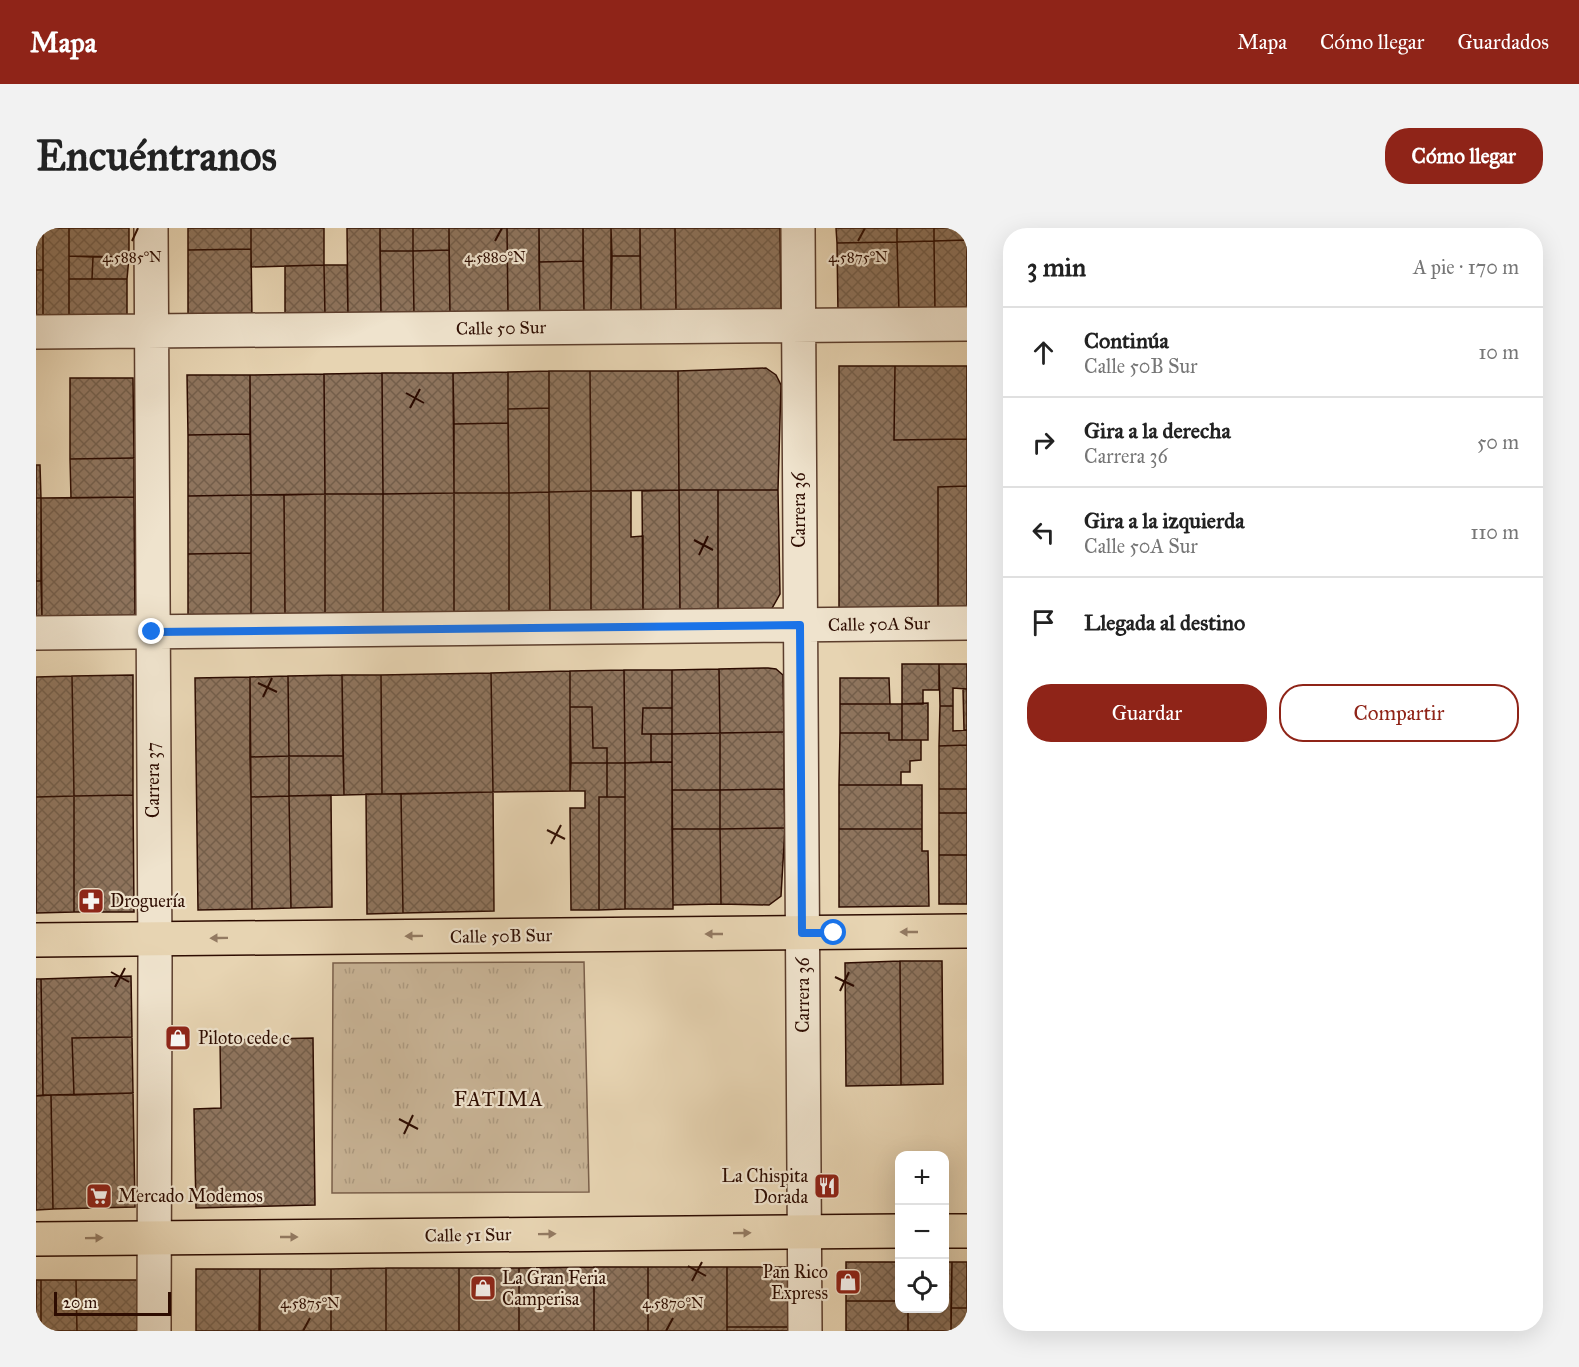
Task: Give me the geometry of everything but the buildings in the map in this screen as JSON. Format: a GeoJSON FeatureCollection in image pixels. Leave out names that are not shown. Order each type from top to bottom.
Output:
{"type":"FeatureCollection","features":[{"type":"Feature","properties":{"kind":"main road","name":"Calle 50B Sur"},"geometry":{"type":"LineString","coordinates":[[36,940],[967,931]]}},
{"type":"Feature","properties":{"kind":"main road","name":"Calle 51 Sur"},"geometry":{"type":"LineString","coordinates":[[36,1239],[895,1231]]}},
{"type":"Feature","properties":{"kind":"main road"},"geometry":{"type":"LineString","coordinates":[[949,1231],[967,1231]]}},
{"type":"Feature","properties":{"kind":"street","name":"Carrera 37"},"geometry":{"type":"LineString","coordinates":[[151,228],[153,939],[155,959],[154,1331]]}},
{"type":"Feature","properties":{"kind":"street","name":"Carrera 36"},"geometry":{"type":"LineString","coordinates":[[798,228],[805,1331]]}},
{"type":"Feature","properties":{"kind":"street","name":"Calle 50 Sur"},"geometry":{"type":"LineString","coordinates":[[36,332],[967,324]]}},
{"type":"Feature","properties":{"kind":"street","name":"Calle 50A Sur"},"geometry":{"type":"LineString","coordinates":[[36,633],[967,623]]}},
{"type":"Feature","properties":{"kind":"green space"},"geometry":{"type":"Polygon","coordinates":[[[584,962],[589,1192],[332,1193],[333,963],[584,962]]]}},
{"type":"Feature","properties":{"kind":"place","name":"Droguería"},"geometry":{"type":"Point","coordinates":[91,901]}},
{"type":"Feature","properties":{"kind":"place","name":"Piloto cede c"},"geometry":{"type":"Point","coordinates":[178,1038]}},
{"type":"Feature","properties":{"kind":"place","name":"La Chispita Dorada"},"geometry":{"type":"Point","coordinates":[827,1186]}},
{"type":"Feature","properties":{"kind":"place","name":"Mercado Modemos"},"geometry":{"type":"Point","coordinates":[99,1196]}},
{"type":"Feature","properties":{"kind":"place","name":"Pan Rico Express"},"geometry":{"type":"Point","coordinates":[848,1282]}},
{"type":"Feature","properties":{"kind":"place","name":"La Gran Feria Camperisa"},"geometry":{"type":"Point","coordinates":[483,1288]}},
{"type":"Feature","properties":{"kind":"district","name":"FATIMA"},"geometry":{"type":"Point","coordinates":[499,1099]}},
{"type":"Feature","properties":{"kind":"route"},"geometry":{"type":"LineString","coordinates":[[152,632],[800,625],[802,933],[834,933]]}}]}
